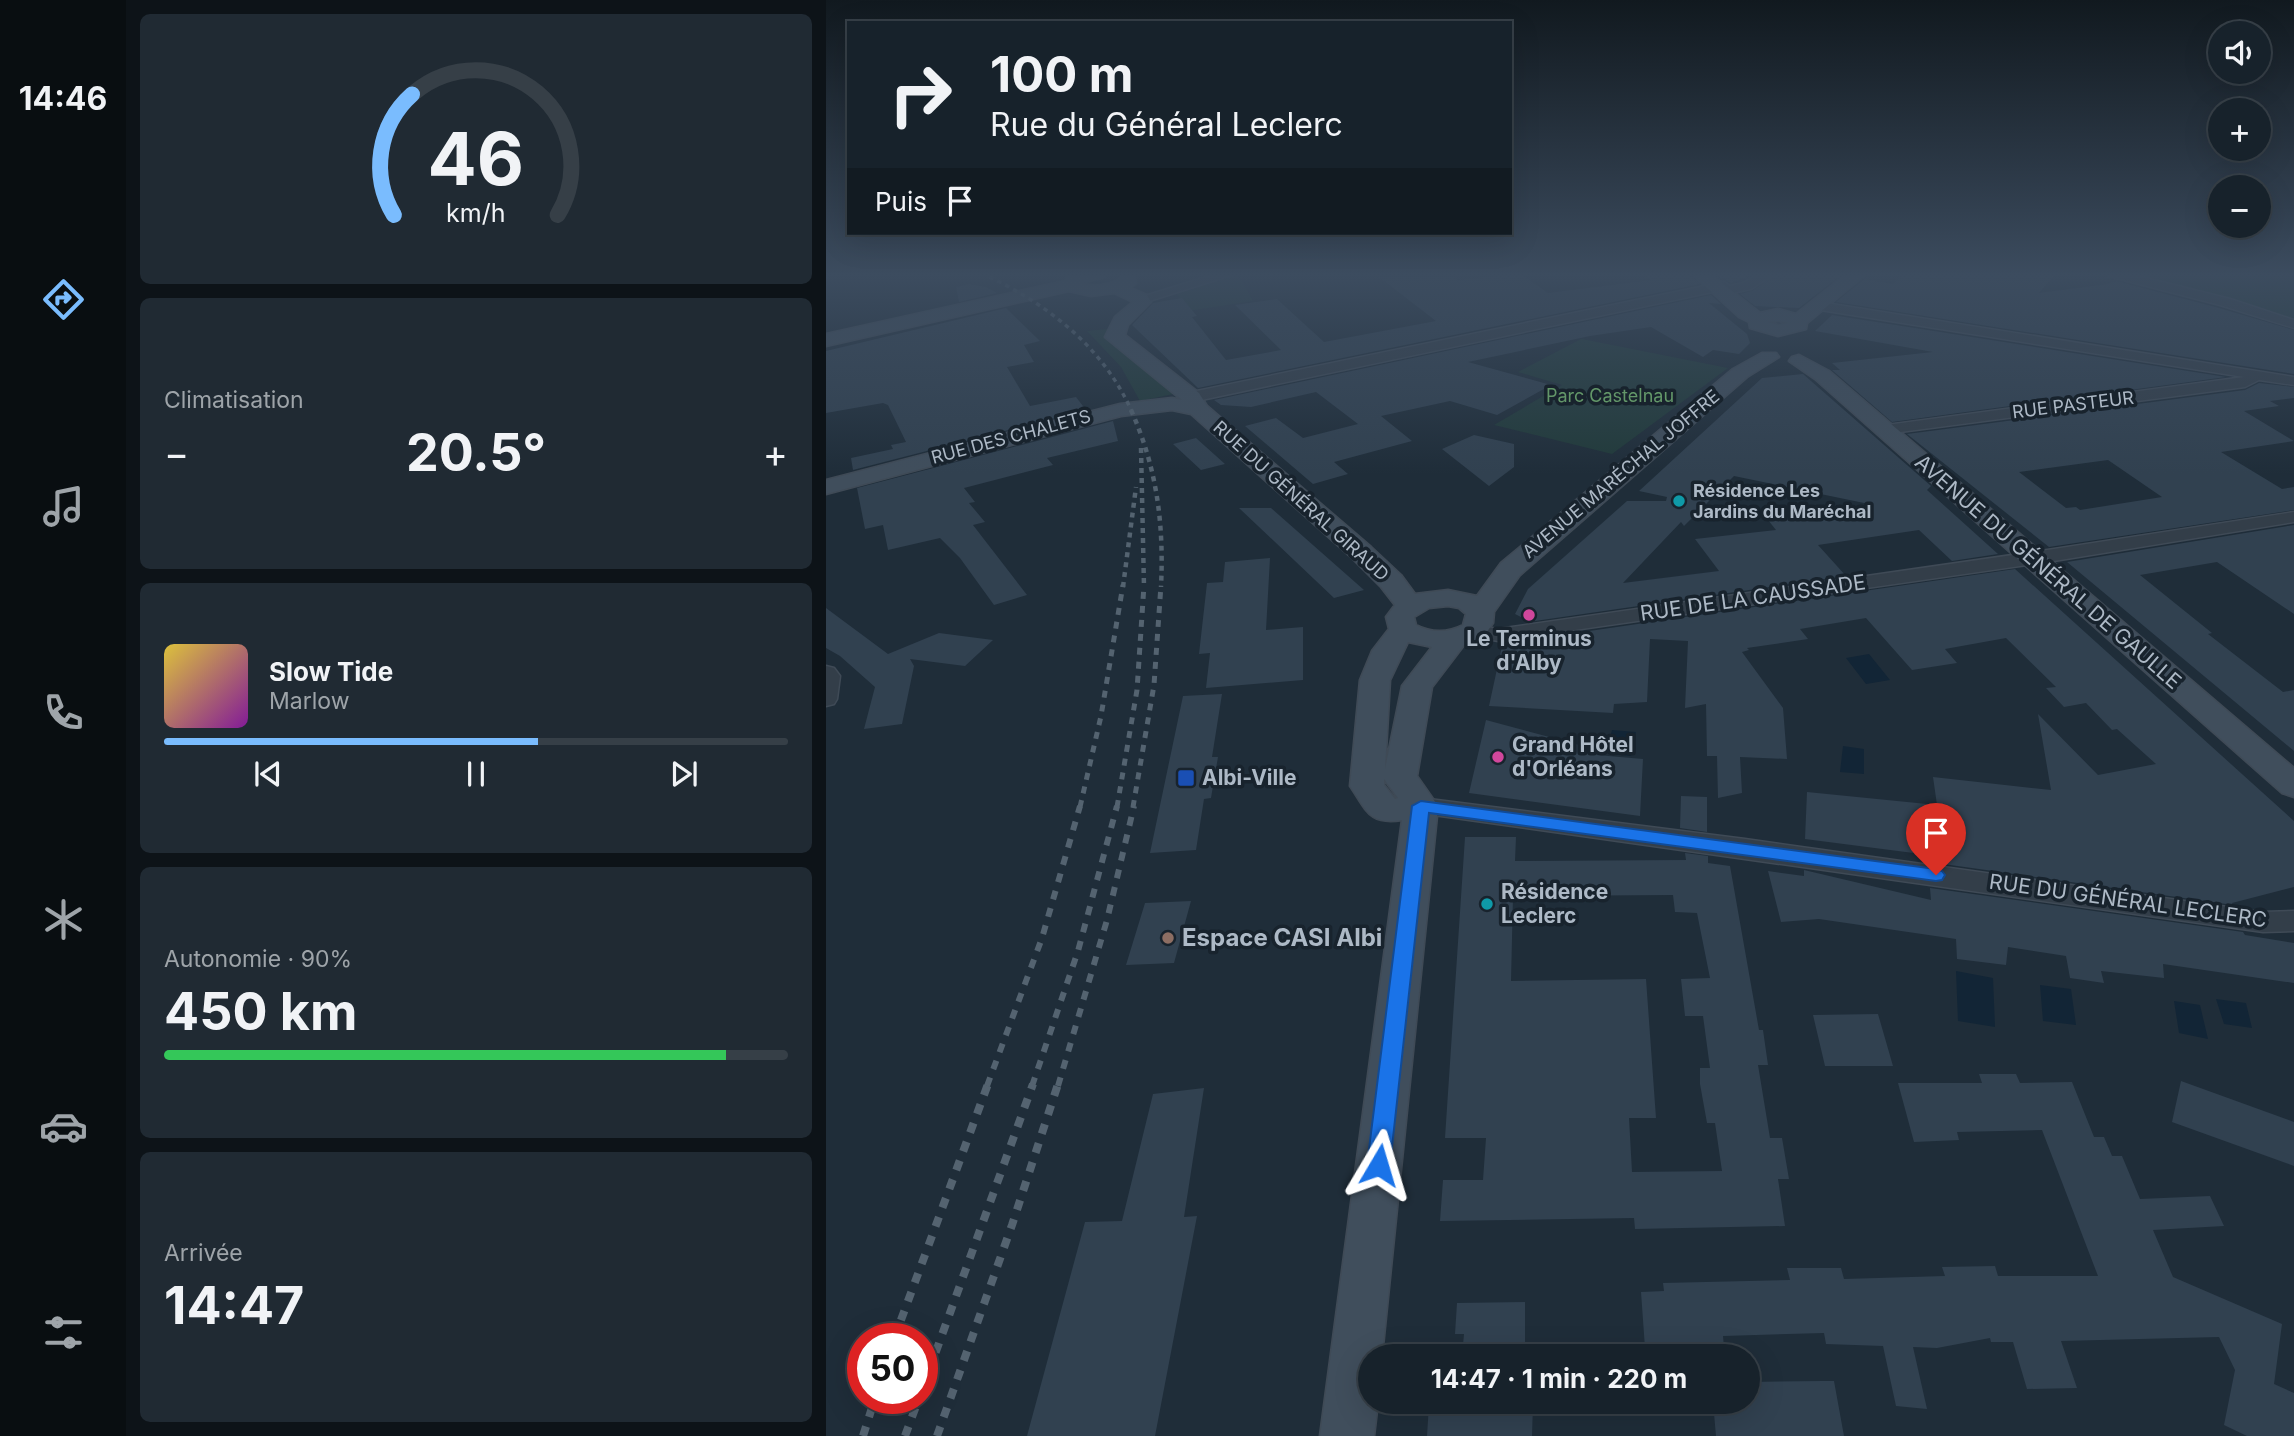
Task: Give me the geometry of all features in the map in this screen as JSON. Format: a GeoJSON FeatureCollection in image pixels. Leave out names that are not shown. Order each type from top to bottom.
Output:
{"type":"FeatureCollection","features":[{"type":"Feature","properties":{"kind":"main road","name":"RUE DU GÉNÉRAL GIRAUD"},"geometry":{"type":"LineString","coordinates":[[1119,340],[1195,403],[1362,553],[1391,581],[1413,612]]}},
{"type":"Feature","properties":{"kind":"main road"},"geometry":{"type":"LineString","coordinates":[[1767,340],[1765,348],[1770,356],[1782,363],[1798,358],[1797,340]]}},
{"type":"Feature","properties":{"kind":"main road","name":"AVENUE MARÉCHAL JOFFRE"},"geometry":{"type":"LineString","coordinates":[[1510,569],[1740,373],[1770,356]]}},
{"type":"Feature","properties":{"kind":"main road","name":"AVENUE DU GÉNÉRAL DE GAULLE"},"geometry":{"type":"LineString","coordinates":[[1798,358],[1885,429],[2294,786]]}},
{"type":"Feature","properties":{"kind":"main road","name":"RUE DES CHALETS"},"geometry":{"type":"LineString","coordinates":[[826,487],[1120,410],[1195,403]]}},
{"type":"Feature","properties":{"kind":"main road"},"geometry":{"type":"LineString","coordinates":[[1421,806],[1385,811],[1367,786],[1375,680],[1387,651],[1413,612],[1510,569]]}},
{"type":"Feature","properties":{"kind":"main road"},"geometry":{"type":"LineString","coordinates":[[1347,1436],[1421,806],[1400,777],[1417,686],[1469,627],[1510,569]]}},
{"type":"Feature","properties":{"kind":"main road"},"geometry":{"type":"LineString","coordinates":[[1413,612],[1459,599],[1476,607],[1469,627]]}},
{"type":"Feature","properties":{"kind":"main road"},"geometry":{"type":"LineString","coordinates":[[1413,612],[1410,635],[1430,640],[1469,627]]}},
{"type":"Feature","properties":{"kind":"street"},"geometry":{"type":"LineString","coordinates":[[1195,403],[1472,340]]}},
{"type":"Feature","properties":{"kind":"street"},"geometry":{"type":"LineString","coordinates":[[2036,340],[2294,380]]}},
{"type":"Feature","properties":{"kind":"street","name":"RUE PASTEUR"},"geometry":{"type":"LineString","coordinates":[[1885,429],[2245,383],[2259,375]]}},
{"type":"Feature","properties":{"kind":"street","name":"RUE DE LA CAUSSADE"},"geometry":{"type":"LineString","coordinates":[[1469,627],[1498,635],[2294,517]]}},
{"type":"Feature","properties":{"kind":"street"},"geometry":{"type":"LineString","coordinates":[[826,673],[829,676],[826,699]]}},
{"type":"Feature","properties":{"kind":"street","name":"RUE DU GÉNÉRAL LECLERC"},"geometry":{"type":"LineString","coordinates":[[1421,806],[1731,846],[2263,922],[2294,921]]}},
{"type":"Feature","properties":{"kind":"green space"},"geometry":{"type":"Polygon","coordinates":[[[1096,340],[1107,340],[1178,393],[1140,401],[1121,367],[1096,340]]]}},
{"type":"Feature","properties":{"kind":"green space","name":"Parc Castelnau"},"geometry":{"type":"Polygon","coordinates":[[[1579,340],[1728,368],[1612,454],[1494,425],[1562,385],[1518,372],[1579,340]]]}},
{"type":"Feature","properties":{"kind":"water"},"geometry":{"type":"Polygon","coordinates":[[[1869,654],[1890,680],[1866,684],[1846,658],[1869,654]]]}},
{"type":"Feature","properties":{"kind":"water"},"geometry":{"type":"Polygon","coordinates":[[[1612,730],[1636,732],[1631,756],[1611,754],[1615,735],[1611,734],[1612,730]]]}},
{"type":"Feature","properties":{"kind":"water"},"geometry":{"type":"Polygon","coordinates":[[[1843,746],[1864,749],[1864,774],[1840,772],[1843,746]]]}},
{"type":"Feature","properties":{"kind":"water"},"geometry":{"type":"Polygon","coordinates":[[[1956,971],[1993,978],[1995,1027],[1958,1021],[1956,971]]]}},
{"type":"Feature","properties":{"kind":"water"},"geometry":{"type":"Polygon","coordinates":[[[2040,985],[2071,989],[2076,1025],[2043,1021],[2040,985]]]}},
{"type":"Feature","properties":{"kind":"water"},"geometry":{"type":"Polygon","coordinates":[[[2216,999],[2246,1003],[2252,1028],[2224,1024],[2216,999]]]}},
{"type":"Feature","properties":{"kind":"water"},"geometry":{"type":"Polygon","coordinates":[[[2174,1001],[2200,1005],[2208,1039],[2179,1033],[2174,1001]]]}},
{"type":"Feature","properties":{"kind":"building"},"geometry":{"type":"Polygon","coordinates":[[[872,340],[1039,340],[1024,345],[1034,362],[1007,367],[1030,406],[1076,397],[1086,410],[853,470],[851,458],[893,449],[891,445],[906,442],[888,405],[883,403],[826,413],[826,351],[872,340]]]}},
{"type":"Feature","properties":{"kind":"building"},"geometry":{"type":"Polygon","coordinates":[[[1148,340],[1210,340],[1226,360],[1281,350],[1271,340],[1430,340],[1198,388],[1148,340]]]}},
{"type":"Feature","properties":{"kind":"building"},"geometry":{"type":"Polygon","coordinates":[[[1498,340],[1571,340],[1468,362],[1551,385],[1497,415],[1450,401],[1381,416],[1412,441],[1334,462],[1348,474],[1313,484],[1245,426],[1276,418],[1303,438],[1358,424],[1316,392],[1251,407],[1221,405],[1214,400],[1498,340]]]}},
{"type":"Feature","properties":{"kind":"building"},"geometry":{"type":"Polygon","coordinates":[[[1674,340],[1749,340],[1750,343],[1739,354],[1713,350],[1703,357],[1674,340]]]}},
{"type":"Feature","properties":{"kind":"building"},"geometry":{"type":"Polygon","coordinates":[[[1866,340],[1991,340],[2226,377],[1892,422],[1832,370],[1840,370],[1832,363],[1933,352],[1866,340]]]}},
{"type":"Feature","properties":{"kind":"building"},"geometry":{"type":"Polygon","coordinates":[[[2078,340],[2294,340],[2294,374],[2078,340]]]}},
{"type":"Feature","properties":{"kind":"building"},"geometry":{"type":"Polygon","coordinates":[[[1803,374],[1931,486],[1927,490],[1998,554],[1952,561],[1919,530],[1818,545],[1846,576],[1528,622],[1515,614],[1528,589],[1627,501],[1666,501],[1667,497],[1639,491],[1762,378],[1803,374]],[[1734,476],[1684,526],[1681,522],[1623,583],[1719,571],[1695,539],[1776,530],[1768,520],[1869,504],[1734,476]]]}},
{"type":"Feature","properties":{"kind":"building"},"geometry":{"type":"Polygon","coordinates":[[[2259,383],[2294,387],[2294,398],[2270,401],[2279,406],[2244,411],[2294,441],[2221,452],[2282,489],[2294,487],[2294,510],[2049,547],[1907,434],[2245,390],[2259,383]],[[2108,460],[2019,472],[2066,508],[2076,507],[2080,510],[2162,497],[2108,460]]]}},
{"type":"Feature","properties":{"kind":"building"},"geometry":{"type":"Polygon","coordinates":[[[1113,421],[1118,441],[1047,458],[1053,465],[964,488],[975,502],[969,503],[985,522],[973,525],[1027,595],[994,605],[960,558],[940,538],[888,550],[883,525],[865,529],[857,488],[1113,421]]]}},
{"type":"Feature","properties":{"kind":"building"},"geometry":{"type":"Polygon","coordinates":[[[1474,435],[1514,444],[1514,467],[1489,486],[1442,449],[1474,435]]]}},
{"type":"Feature","properties":{"kind":"building"},"geometry":{"type":"Polygon","coordinates":[[[1196,438],[1225,464],[1201,470],[1173,444],[1196,438]]]}},
{"type":"Feature","properties":{"kind":"building"},"geometry":{"type":"Polygon","coordinates":[[[1239,508],[1271,508],[1364,590],[1334,598],[1239,508]]]}},
{"type":"Feature","properties":{"kind":"building"},"geometry":{"type":"Polygon","coordinates":[[[2294,525],[2294,614],[2217,562],[2140,575],[2212,633],[2208,634],[2283,692],[2294,690],[2294,751],[2067,562],[2294,525]]]}},
{"type":"Feature","properties":{"kind":"building"},"geometry":{"type":"Polygon","coordinates":[[[1270,558],[1266,630],[1303,627],[1303,680],[1206,688],[1210,653],[1199,654],[1207,583],[1223,582],[1225,562],[1270,558]]]}},
{"type":"Feature","properties":{"kind":"building"},"geometry":{"type":"Polygon","coordinates":[[[2015,569],[2294,821],[2294,887],[2232,903],[2233,905],[1929,862],[1929,855],[1805,839],[1807,792],[1937,805],[1933,777],[2051,790],[2038,714],[2098,775],[2156,764],[2117,729],[2112,730],[2086,703],[2064,707],[2046,688],[2056,687],[2006,638],[1945,649],[1957,663],[1912,670],[1866,618],[1800,629],[1808,639],[1747,648],[1749,650],[1742,652],[1783,708],[1787,759],[1740,757],[1742,793],[1718,798],[1717,756],[1707,756],[1706,704],[1685,708],[1688,641],[1650,639],[1647,702],[1614,704],[1613,713],[1489,706],[1502,646],[1506,643],[2015,569]]]}},
{"type":"Feature","properties":{"kind":"building"},"geometry":{"type":"Polygon","coordinates":[[[826,608],[888,654],[939,633],[993,640],[965,666],[910,659],[914,666],[902,724],[864,729],[875,687],[840,656],[826,648],[826,608]]]}},
{"type":"Feature","properties":{"kind":"building"},"geometry":{"type":"Polygon","coordinates":[[[1222,694],[1212,757],[1218,757],[1211,798],[1204,799],[1196,850],[1150,853],[1183,696],[1222,694]]]}},
{"type":"Feature","properties":{"kind":"building"},"geometry":{"type":"Polygon","coordinates":[[[1486,720],[1598,750],[1597,755],[1643,759],[1640,816],[1469,793],[1486,720]]]}},
{"type":"Feature","properties":{"kind":"building"},"geometry":{"type":"Polygon","coordinates":[[[1681,796],[1707,797],[1707,832],[1680,828],[1681,796]]]}},
{"type":"Feature","properties":{"kind":"building"},"geometry":{"type":"Polygon","coordinates":[[[1465,837],[1516,837],[1515,861],[1686,860],[1685,853],[1708,856],[1708,863],[1730,866],[1759,1030],[1763,1030],[1768,1065],[1758,1065],[1770,1138],[1782,1138],[1789,1179],[1778,1179],[1785,1226],[1635,1229],[1634,1218],[1440,1221],[1443,1180],[1483,1180],[1486,1138],[1445,1138],[1465,837]],[[1673,895],[1513,896],[1511,981],[1646,979],[1656,1118],[1629,1118],[1632,1172],[1722,1171],[1715,1123],[1707,1123],[1700,1084],[1700,1068],[1710,1068],[1703,1016],[1685,1016],[1681,979],[1710,978],[1697,913],[1675,912],[1673,895]]]}},
{"type":"Feature","properties":{"kind":"building"},"geometry":{"type":"Polygon","coordinates":[[[1804,870],[1931,900],[1930,888],[2243,932],[2245,935],[2294,943],[2294,983],[2163,964],[2164,978],[2101,971],[2104,983],[2070,978],[2066,956],[2008,947],[2006,965],[1957,959],[1956,939],[1819,919],[1781,922],[1768,871],[1804,876],[1804,870]]]}},
{"type":"Feature","properties":{"kind":"building"},"geometry":{"type":"Polygon","coordinates":[[[1191,901],[1174,963],[1126,965],[1145,903],[1191,901]]]}},
{"type":"Feature","properties":{"kind":"building"},"geometry":{"type":"Polygon","coordinates":[[[1878,1014],[1893,1066],[1825,1066],[1813,1015],[1878,1014]]]}},
{"type":"Feature","properties":{"kind":"building"},"geometry":{"type":"Polygon","coordinates":[[[1979,1074],[2016,1074],[2020,1083],[2072,1082],[2094,1137],[2104,1137],[2112,1156],[2122,1156],[2140,1199],[2210,1196],[2224,1226],[2153,1230],[2173,1277],[2282,1324],[2274,1384],[2294,1393],[2294,1436],[2247,1436],[2224,1425],[2235,1370],[2219,1337],[2061,1341],[2077,1388],[2027,1389],[2013,1342],[1991,1342],[1990,1338],[1937,1348],[1913,1347],[1927,1409],[1896,1406],[1883,1346],[1826,1344],[1824,1333],[1723,1336],[1724,1344],[1645,1344],[1641,1292],[1664,1291],[1663,1283],[1790,1280],[1787,1268],[1841,1268],[1844,1279],[1945,1276],[1942,1267],[1995,1266],[1998,1276],[2098,1276],[2042,1130],[1957,1132],[1959,1140],[1914,1142],[1898,1083],[1982,1083],[1979,1074]]]}},
{"type":"Feature","properties":{"kind":"building"},"geometry":{"type":"Polygon","coordinates":[[[2181,1081],[2294,1122],[2294,1166],[2172,1122],[2181,1081]]]}},
{"type":"Feature","properties":{"kind":"building"},"geometry":{"type":"Polygon","coordinates":[[[1204,1088],[1184,1217],[1197,1216],[1155,1436],[1027,1436],[1085,1222],[1122,1221],[1153,1094],[1204,1088]]]}},
{"type":"Feature","properties":{"kind":"building"},"geometry":{"type":"Polygon","coordinates":[[[1525,1302],[1525,1344],[1463,1344],[1464,1334],[1455,1334],[1457,1303],[1525,1302]]]}},
{"type":"Feature","properties":{"kind":"building"},"geometry":{"type":"Polygon","coordinates":[[[1834,1381],[1844,1436],[1716,1436],[1714,1414],[1760,1414],[1760,1382],[1834,1381]]]}},
{"type":"Feature","properties":{"kind":"building"},"geometry":{"type":"Polygon","coordinates":[[[1428,1414],[1533,1414],[1532,1436],[1427,1436],[1428,1414]]]}},
{"type":"Feature","properties":{"kind":"railway"},"geometry":{"type":"LineString","coordinates":[[1081,340],[1120,388],[1131,410]]}},
{"type":"Feature","properties":{"kind":"railway"},"geometry":{"type":"LineString","coordinates":[[1131,410],[1147,453],[1157,497],[1161,585]]}},
{"type":"Feature","properties":{"kind":"railway"},"geometry":{"type":"LineString","coordinates":[[1141,448],[1144,585]]}},
{"type":"Feature","properties":{"kind":"railway"},"geometry":{"type":"LineString","coordinates":[[1123,587],[1136,487]]}},
{"type":"Feature","properties":{"kind":"railway"},"geometry":{"type":"LineString","coordinates":[[1080,807],[1101,716],[1123,585]]}},
{"type":"Feature","properties":{"kind":"railway"},"geometry":{"type":"LineString","coordinates":[[1117,807],[1137,690],[1144,585]]}},
{"type":"Feature","properties":{"kind":"railway"},"geometry":{"type":"LineString","coordinates":[[1133,807],[1154,685],[1161,585]]}},
{"type":"Feature","properties":{"kind":"railway"},"geometry":{"type":"LineString","coordinates":[[987,1086],[1042,938],[1080,806]]}},
{"type":"Feature","properties":{"kind":"railway"},"geometry":{"type":"LineString","coordinates":[[1032,1086],[1078,951],[1117,806]]}},
{"type":"Feature","properties":{"kind":"railway"},"geometry":{"type":"LineString","coordinates":[[1058,1086],[1107,920],[1134,806]]}},
{"type":"Feature","properties":{"kind":"railway"},"geometry":{"type":"LineString","coordinates":[[900,1323],[988,1084]]}},
{"type":"Feature","properties":{"kind":"railway"},"geometry":{"type":"LineString","coordinates":[[938,1346],[1033,1084]]}},
{"type":"Feature","properties":{"kind":"railway"},"geometry":{"type":"LineString","coordinates":[[937,1436],[1012,1225],[1058,1084]]}},
{"type":"Feature","properties":{"kind":"railway"},"geometry":{"type":"LineString","coordinates":[[863,1436],[870,1414]]}},
{"type":"Feature","properties":{"kind":"railway"},"geometry":{"type":"LineString","coordinates":[[905,1436],[913,1414]]}},
{"type":"Feature","properties":{"kind":"place","name":"Résidence Les Jardins du Maréchal"},"geometry":{"type":"Point","coordinates":[1679,501]}},
{"type":"Feature","properties":{"kind":"place","name":"Le Terminus d'Alby"},"geometry":{"type":"Point","coordinates":[1529,615]}},
{"type":"Feature","properties":{"kind":"place","name":"Grand Hôtel d'Orléans"},"geometry":{"type":"Point","coordinates":[1498,757]}},
{"type":"Feature","properties":{"kind":"place","name":"Albi-Ville"},"geometry":{"type":"Point","coordinates":[1186,778]}},
{"type":"Feature","properties":{"kind":"place","name":"Résidence Leclerc"},"geometry":{"type":"Point","coordinates":[1487,904]}},
{"type":"Feature","properties":{"kind":"place","name":"Espace CASI Albi"},"geometry":{"type":"Point","coordinates":[1168,938]}},
{"type":"Feature","properties":{"kind":"route"},"geometry":{"type":"LineString","coordinates":[[1379,1165],[1421,806],[1936,875]]}}]}
